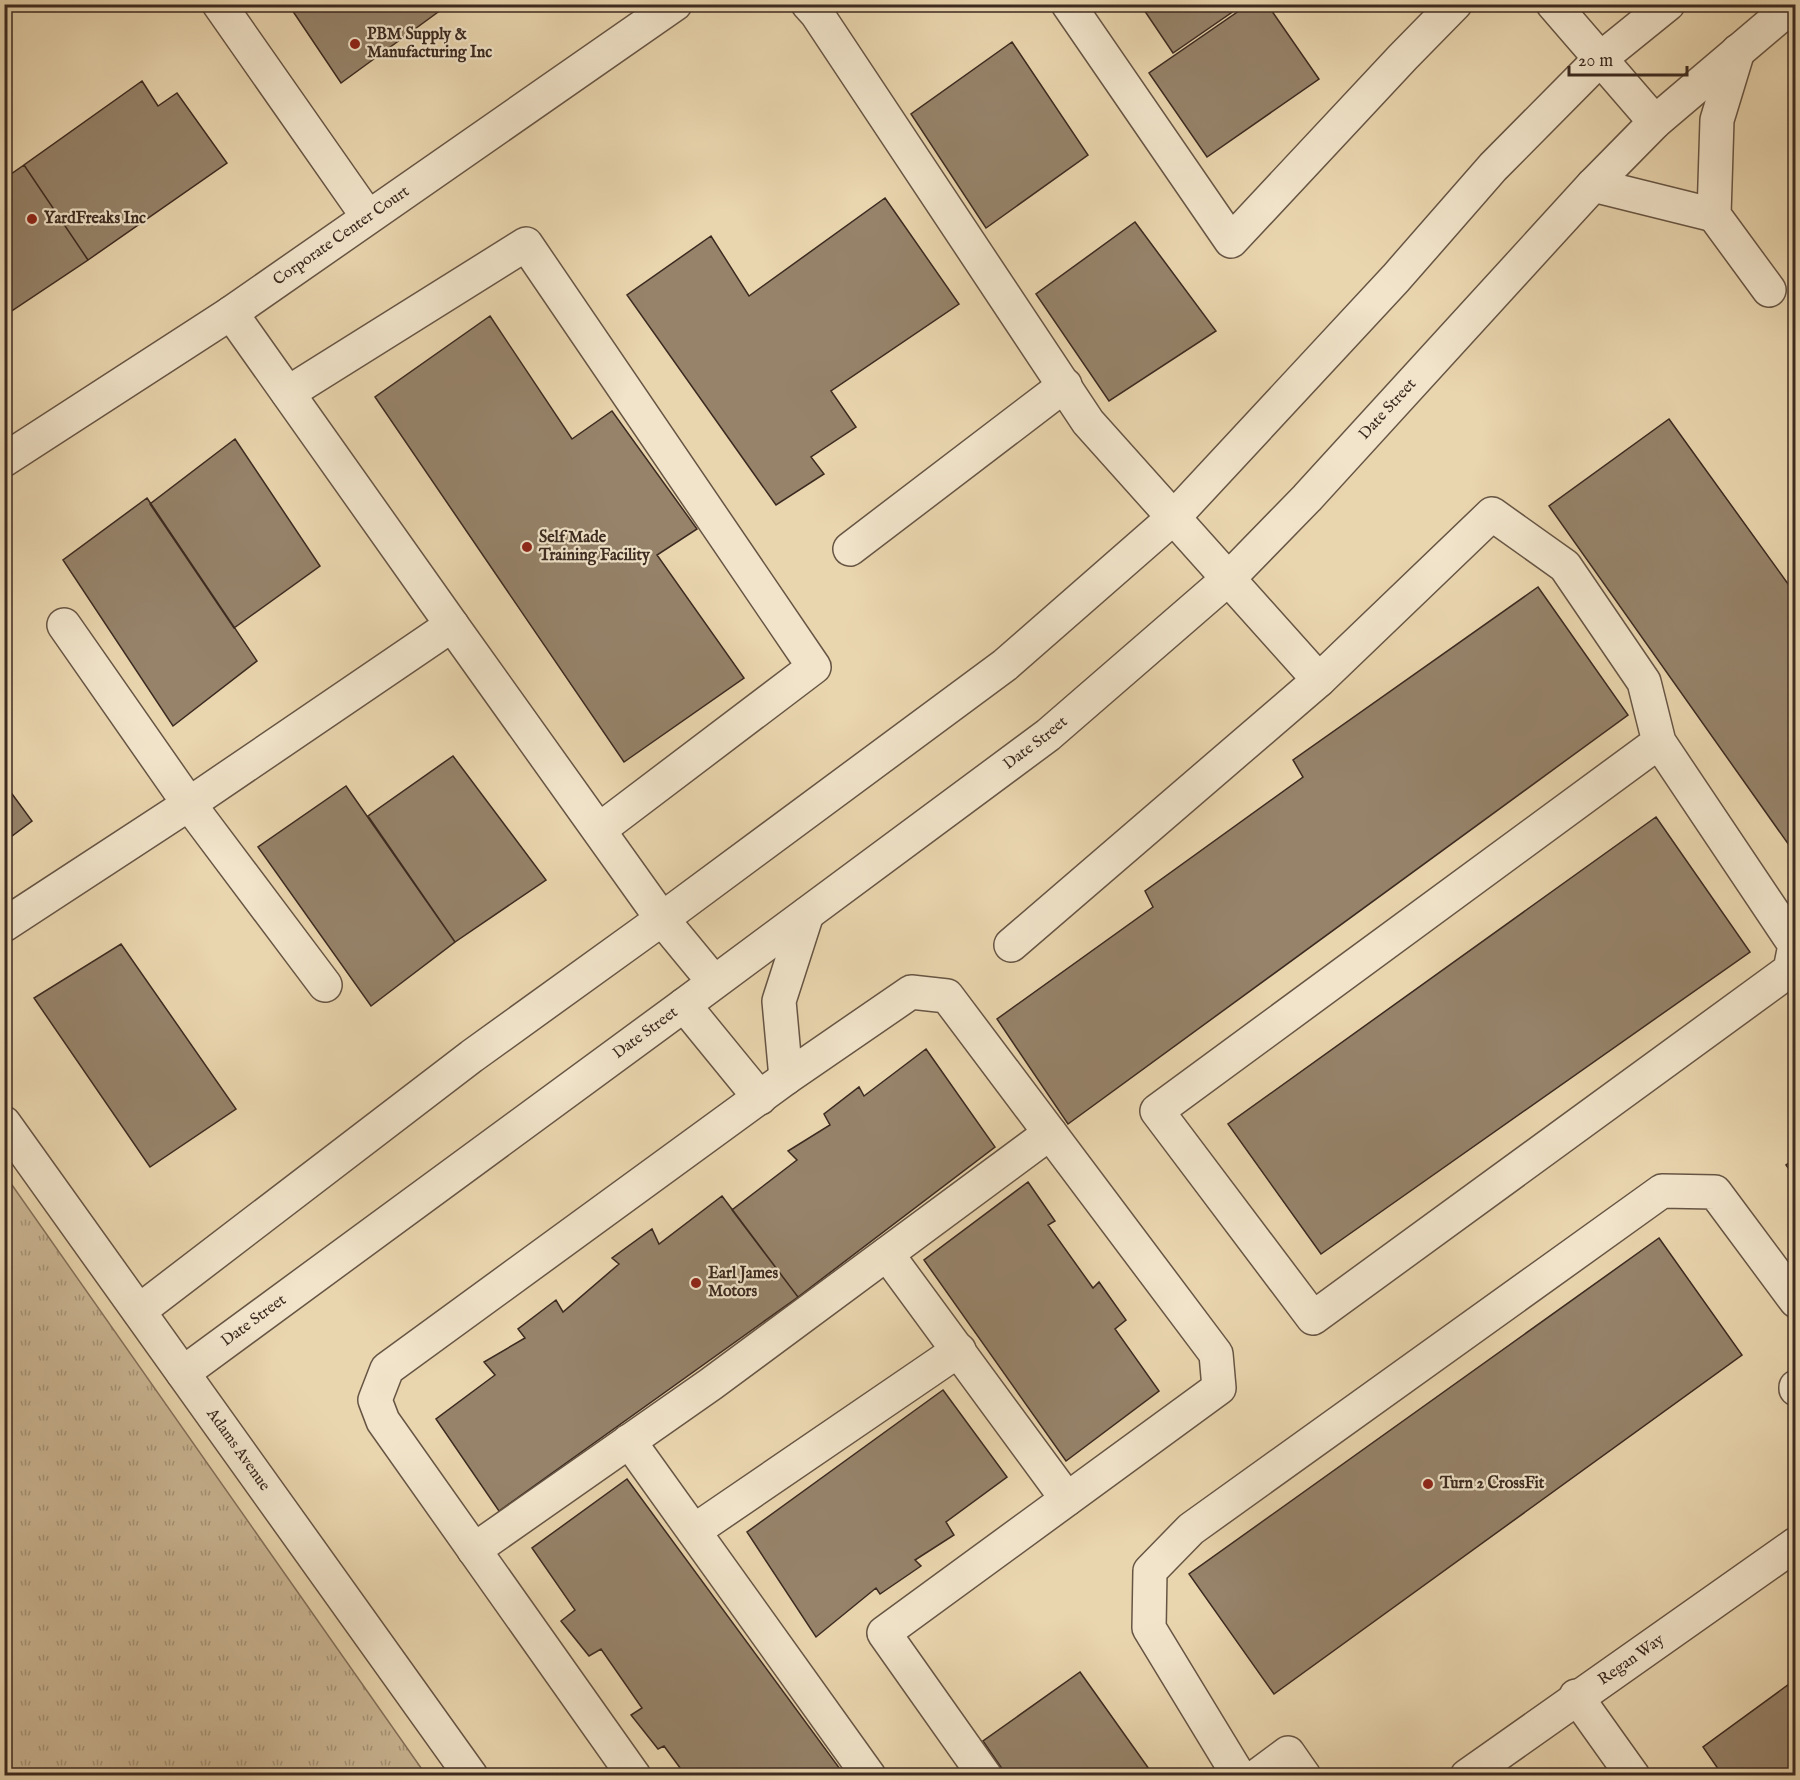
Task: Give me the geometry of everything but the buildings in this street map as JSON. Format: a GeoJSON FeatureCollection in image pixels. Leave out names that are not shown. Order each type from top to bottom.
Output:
{"type":"FeatureCollection","features":[{"type":"Feature","properties":{"kind":"street"},"geometry":{"type":"LineString","coordinates":[[219,4],[368,217]]}},
{"type":"Feature","properties":{"kind":"street","name":"Corporate Center Court"},"geometry":{"type":"LineString","coordinates":[[4,460],[231,313],[675,4]]}},
{"type":"Feature","properties":{"kind":"street"},"geometry":{"type":"LineString","coordinates":[[808,4],[817,14],[1088,422],[1319,680]]}},
{"type":"Feature","properties":{"kind":"street"},"geometry":{"type":"LineString","coordinates":[[1068,4],[1231,241],[1402,57],[1455,4]]}},
{"type":"Feature","properties":{"kind":"street"},"geometry":{"type":"LineString","coordinates":[[1553,4],[1655,122]]}},
{"type":"Feature","properties":{"kind":"street"},"geometry":{"type":"LineString","coordinates":[[139,1311],[472,1056],[662,919],[1005,665],[1173,518],[1396,278],[1493,167],[1600,59],[1668,4]]}},
{"type":"Feature","properties":{"kind":"street","name":"Date Street"},"geometry":{"type":"LineString","coordinates":[[183,1373],[1048,735],[1228,579],[1307,498],[1593,185],[1655,122],[1794,4]]}},
{"type":"Feature","properties":{"kind":"street"},"geometry":{"type":"LineString","coordinates":[[1738,51],[1717,120],[1714,215],[1769,290]]}},
{"type":"Feature","properties":{"kind":"street"},"geometry":{"type":"LineString","coordinates":[[1593,185],[1714,215]]}},
{"type":"Feature","properties":{"kind":"street"},"geometry":{"type":"LineString","coordinates":[[288,393],[526,244],[814,667],[598,830]]}},
{"type":"Feature","properties":{"kind":"street"},"geometry":{"type":"LineString","coordinates":[[231,313],[662,919],[714,982]]}},
{"type":"Feature","properties":{"kind":"street"},"geometry":{"type":"LineString","coordinates":[[850,549],[1065,386]]}},
{"type":"Feature","properties":{"kind":"street"},"geometry":{"type":"LineString","coordinates":[[1011,945],[1319,680],[1492,514],[1565,566],[1644,682],[1659,742],[1795,945],[1790,970],[1313,1318],[1157,1111],[1659,742]]}},
{"type":"Feature","properties":{"kind":"street"},"geometry":{"type":"LineString","coordinates":[[64,625],[189,804],[324,985]]}},
{"type":"Feature","properties":{"kind":"street"},"geometry":{"type":"LineString","coordinates":[[4,925],[189,804],[452,625]]}},
{"type":"Feature","properties":{"kind":"street"},"geometry":{"type":"LineString","coordinates":[[786,1078],[779,1001],[807,914]]}},
{"type":"Feature","properties":{"kind":"street"},"geometry":{"type":"LineString","coordinates":[[634,1776],[383,1421],[375,1400],[387,1370],[786,1078],[911,992],[947,996],[1216,1354],[1219,1388],[884,1632],[985,1776]]}},
{"type":"Feature","properties":{"kind":"street"},"geometry":{"type":"LineString","coordinates":[[684,1005],[760,1098]]}},
{"type":"Feature","properties":{"kind":"street","name":"Adams Avenue"},"geometry":{"type":"LineString","coordinates":[[4,1124],[471,1776]]}},
{"type":"Feature","properties":{"kind":"street"},"geometry":{"type":"LineString","coordinates":[[474,1550],[720,1377],[1050,1133]]}},
{"type":"Feature","properties":{"kind":"street"},"geometry":{"type":"LineString","coordinates":[[1239,1776],[1149,1628],[1150,1571],[1191,1529],[1662,1191],[1714,1192],[1796,1301]]}},
{"type":"Feature","properties":{"kind":"street"},"geometry":{"type":"LineString","coordinates":[[887,1254],[1067,1498]]}},
{"type":"Feature","properties":{"kind":"street"},"geometry":{"type":"LineString","coordinates":[[694,1531],[959,1350]]}},
{"type":"Feature","properties":{"kind":"street"},"geometry":{"type":"LineString","coordinates":[[629,1442],[869,1776]]}},
{"type":"Feature","properties":{"kind":"street","name":"Regan Way"},"geometry":{"type":"LineString","coordinates":[[1467,1776],[1576,1696],[1796,1544]]}},
{"type":"Feature","properties":{"kind":"street"},"geometry":{"type":"LineString","coordinates":[[1576,1696],[1633,1776]]}},
{"type":"Feature","properties":{"kind":"street"},"geometry":{"type":"LineString","coordinates":[[1257,1776],[1288,1753],[1304,1776]]}},
{"type":"Feature","properties":{"kind":"green space"},"geometry":{"type":"Polygon","coordinates":[[[5,1175],[426,1775],[5,1775],[5,1175]]]}},
{"type":"Feature","properties":{"kind":"place","name":"PBM Supply & Manufacturing Inc"},"geometry":{"type":"Point","coordinates":[355,44]}},
{"type":"Feature","properties":{"kind":"place","name":"YardFreaks Inc"},"geometry":{"type":"Point","coordinates":[32,219]}},
{"type":"Feature","properties":{"kind":"place","name":"Self Made Training Facility"},"geometry":{"type":"Point","coordinates":[527,547]}},
{"type":"Feature","properties":{"kind":"place","name":"Earl James Motors"},"geometry":{"type":"Point","coordinates":[696,1283]}},
{"type":"Feature","properties":{"kind":"place","name":"Turn 2 CrossFit"},"geometry":{"type":"Point","coordinates":[1428,1484]}}]}
